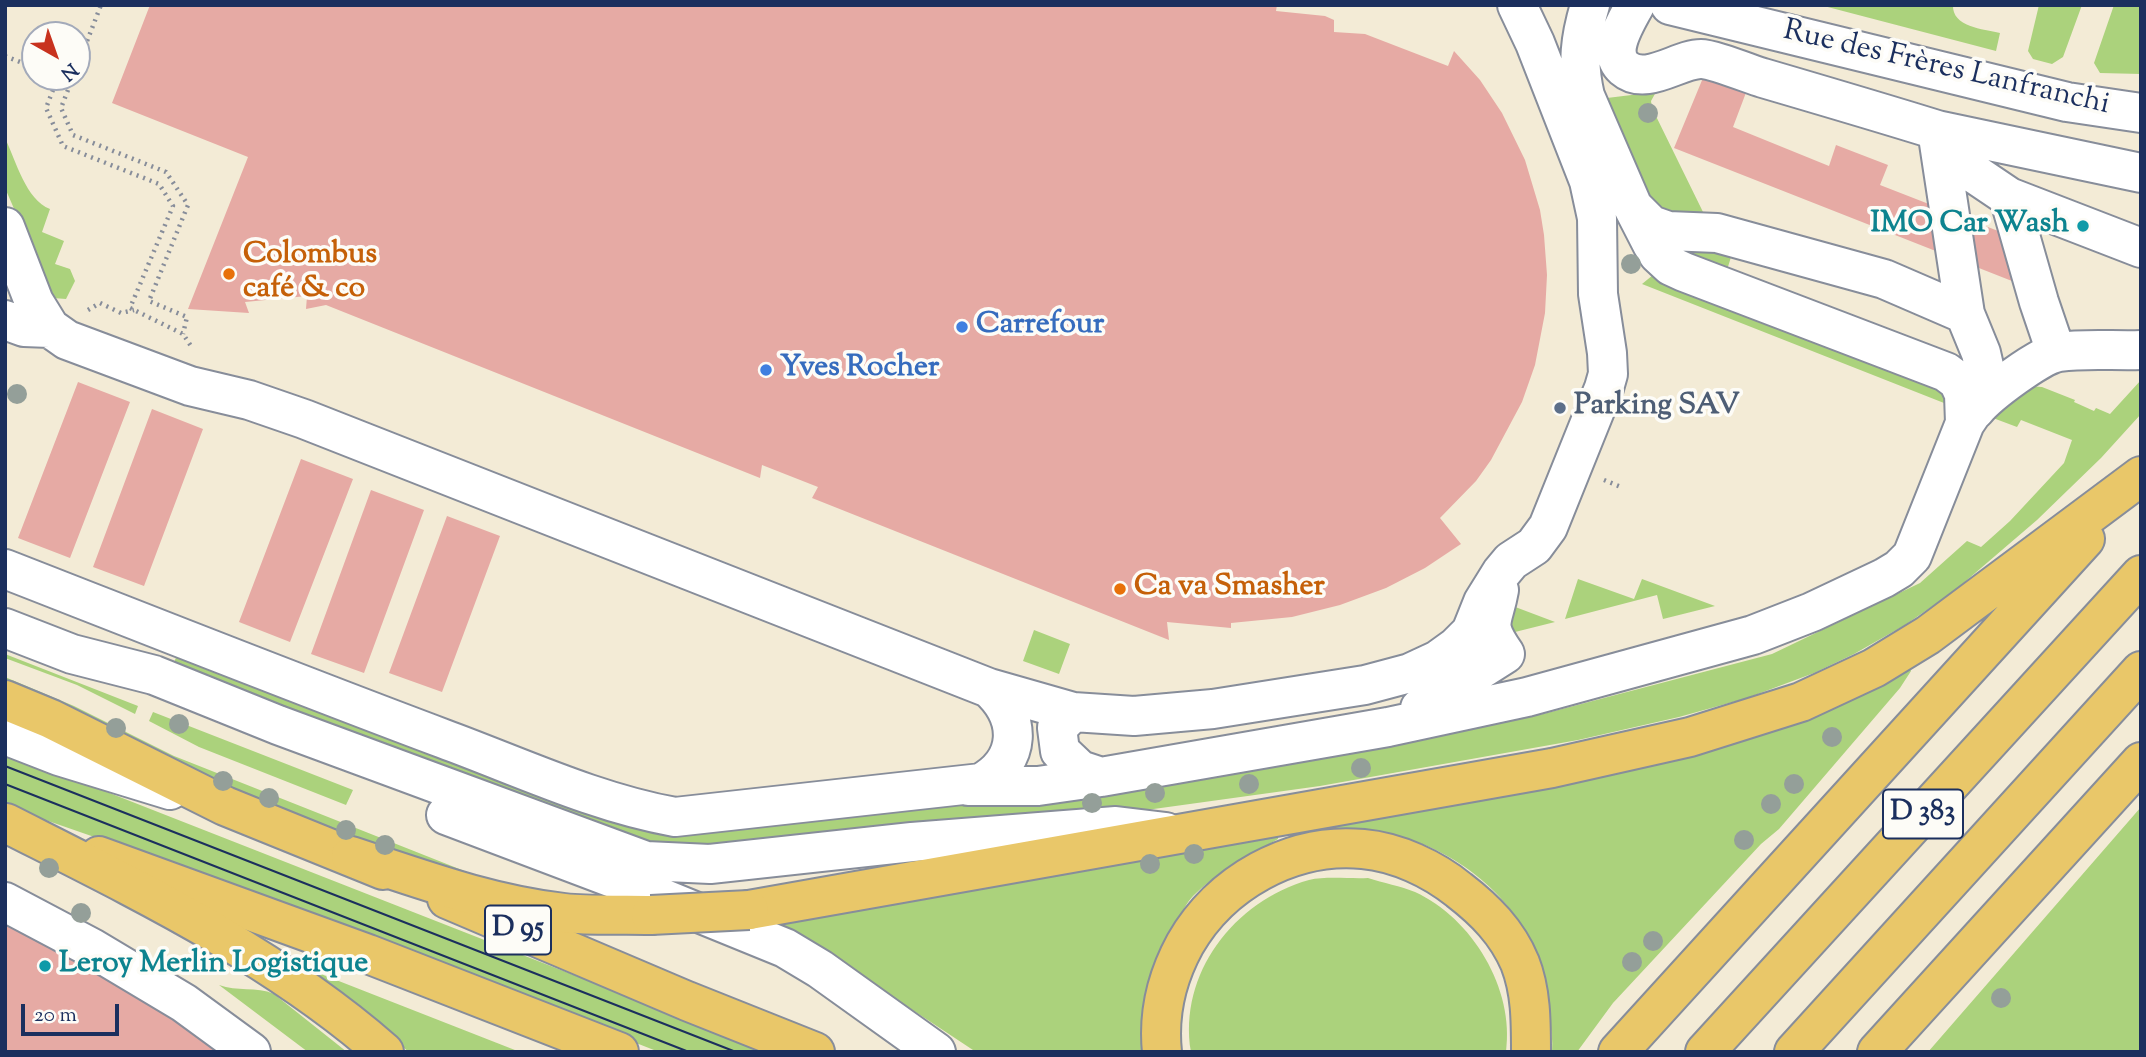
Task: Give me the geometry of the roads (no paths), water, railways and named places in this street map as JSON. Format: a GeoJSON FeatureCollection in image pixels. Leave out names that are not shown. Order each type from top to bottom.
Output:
{"type":"FeatureCollection","features":[{"type":"Feature","properties":{"kind":"main road"},"geometry":{"type":"LineString","coordinates":[[351,856],[446,887],[515,905],[565,913],[651,915],[750,909],[1552,768],[1690,737],[1801,702],[1874,668],[1928,635],[2141,477]]}},
{"type":"Feature","properties":{"kind":"main road"},"geometry":{"type":"LineString","coordinates":[[1618,1052],[2141,477]]}},
{"type":"Feature","properties":{"kind":"main road","name":"D 383"},"geometry":{"type":"LineString","coordinates":[[1705,1052],[2141,575]]}},
{"type":"Feature","properties":{"kind":"main road","name":"D 383"},"geometry":{"type":"LineString","coordinates":[[1794,1052],[2141,671]]}},
{"type":"Feature","properties":{"kind":"main road","name":"D 95"},"geometry":{"type":"LineString","coordinates":[[5,700],[51,719],[225,806],[351,856],[497,921],[815,1052]]}},
{"type":"Feature","properties":{"kind":"main road"},"geometry":{"type":"LineString","coordinates":[[1877,1052],[2141,762]]}},
{"type":"Feature","properties":{"kind":"main road"},"geometry":{"type":"LineString","coordinates":[[6,822],[228,939],[350,1023],[384,1052]]}},
{"type":"Feature","properties":{"kind":"main road","name":"D 95"},"geometry":{"type":"LineString","coordinates":[[6,822],[368,954],[619,1052]]}},
{"type":"Feature","properties":{"kind":"main road"},"geometry":{"type":"LineString","coordinates":[[1162,1052],[1163,1002],[1177,959],[1195,927],[1222,896],[1253,874],[1290,858],[1327,850],[1363,849],[1407,860],[1446,880],[1483,908],[1497,925],[1520,964],[1532,1009],[1531,1052]]}},
{"type":"Feature","properties":{"kind":"street"},"geometry":{"type":"LineString","coordinates":[[5,227],[34,302],[50,328],[67,340],[177,382],[250,400],[304,419],[989,688],[1073,712],[1134,716],[1213,709],[1365,685],[1410,673],[1438,660],[1471,632],[1483,602],[1502,573],[1511,561],[1534,546],[1548,527],[1608,374],[1598,294],[1597,218],[1589,181],[1535,43],[1517,5]]}},
{"type":"Feature","properties":{"kind":"street"},"geometry":{"type":"LineString","coordinates":[[1590,5],[1579,45],[1580,76],[1585,96],[1633,207],[1658,254],[1671,266],[1684,272],[1946,372],[1958,381],[1964,394],[1965,423]]}},
{"type":"Feature","properties":{"kind":"street"},"geometry":{"type":"LineString","coordinates":[[1635,5],[1618,41],[1617,56],[1623,67],[1633,74],[1646,75],[1701,59],[1937,130],[2141,173]]}},
{"type":"Feature","properties":{"kind":"street","name":"Rue des Frères Lanfranchi"},"geometry":{"type":"LineString","coordinates":[[1670,5],[2067,102],[2141,113]]}},
{"type":"Feature","properties":{"kind":"street"},"geometry":{"type":"LineString","coordinates":[[1937,130],[1961,163],[2009,197],[2141,248]]}},
{"type":"Feature","properties":{"kind":"street"},"geometry":{"type":"LineString","coordinates":[[959,786],[1038,786],[1101,777],[1388,727],[1527,697],[1753,635],[1812,612],[1899,569],[1912,556],[1965,423],[1982,398],[1986,376],[1981,353],[1965,314],[1937,130]]}},
{"type":"Feature","properties":{"kind":"street"},"geometry":{"type":"LineString","coordinates":[[2009,197],[2056,352]]}},
{"type":"Feature","properties":{"kind":"street"},"geometry":{"type":"LineString","coordinates":[[1633,207],[1651,225],[1668,231],[1717,233],[1845,268],[1884,279],[1965,314]]}},
{"type":"Feature","properties":{"kind":"street"},"geometry":{"type":"LineString","coordinates":[[1599,255],[1623,239],[1636,238],[1652,244]]}},
{"type":"Feature","properties":{"kind":"street"},"geometry":{"type":"LineString","coordinates":[[5,320],[24,327],[50,328]]}},
{"type":"Feature","properties":{"kind":"street"},"geometry":{"type":"LineString","coordinates":[[1965,423],[1986,396],[2056,352],[2141,350]]}},
{"type":"Feature","properties":{"kind":"street"},"geometry":{"type":"LineString","coordinates":[[5,569],[359,707],[642,811],[675,817],[981,783],[996,775],[1007,761],[1012,747],[1013,729],[1009,713],[1001,698],[989,688]]}},
{"type":"Feature","properties":{"kind":"street"},"geometry":{"type":"LineString","coordinates":[[1388,727],[1505,654],[1494,638],[1490,624],[1502,573]]}},
{"type":"Feature","properties":{"kind":"street"},"geometry":{"type":"LineString","coordinates":[[5,628],[72,654],[154,675],[278,725],[646,861],[710,864],[912,842],[1116,826],[1175,833]]}},
{"type":"Feature","properties":{"kind":"street"},"geometry":{"type":"LineString","coordinates":[[72,654],[143,696],[785,947],[936,1052]]}},
{"type":"Feature","properties":{"kind":"street"},"geometry":{"type":"LineString","coordinates":[[1073,712],[1057,728],[1060,751],[1080,770],[1101,777]]}},
{"type":"Feature","properties":{"kind":"street"},"geometry":{"type":"LineString","coordinates":[[5,735],[59,756],[225,806]]}},
{"type":"Feature","properties":{"kind":"street"},"geometry":{"type":"LineString","coordinates":[[5,902],[92,948],[184,1003],[251,1052]]}},
{"type":"Feature","properties":{"kind":"tram line"},"geometry":{"type":"LineString","coordinates":[[5,766],[736,1052]]}},
{"type":"Feature","properties":{"kind":"tram line"},"geometry":{"type":"LineString","coordinates":[[5,784],[689,1052]]}},
{"type":"Feature","properties":{"kind":"place","name":"IMO Car Wash"},"geometry":{"type":"Point","coordinates":[2083,226]}},
{"type":"Feature","properties":{"kind":"place","name":"Colombus café & co"},"geometry":{"type":"Point","coordinates":[229,274]}},
{"type":"Feature","properties":{"kind":"place","name":"Carrefour"},"geometry":{"type":"Point","coordinates":[962,327]}},
{"type":"Feature","properties":{"kind":"place","name":"Yves Rocher"},"geometry":{"type":"Point","coordinates":[766,370]}},
{"type":"Feature","properties":{"kind":"place","name":"Parking SAV"},"geometry":{"type":"Point","coordinates":[1560,408]}},
{"type":"Feature","properties":{"kind":"place","name":"Ca va Smasher"},"geometry":{"type":"Point","coordinates":[1120,589]}},
{"type":"Feature","properties":{"kind":"place","name":"Leroy Merlin Logistique"},"geometry":{"type":"Point","coordinates":[45,966]}}]}
